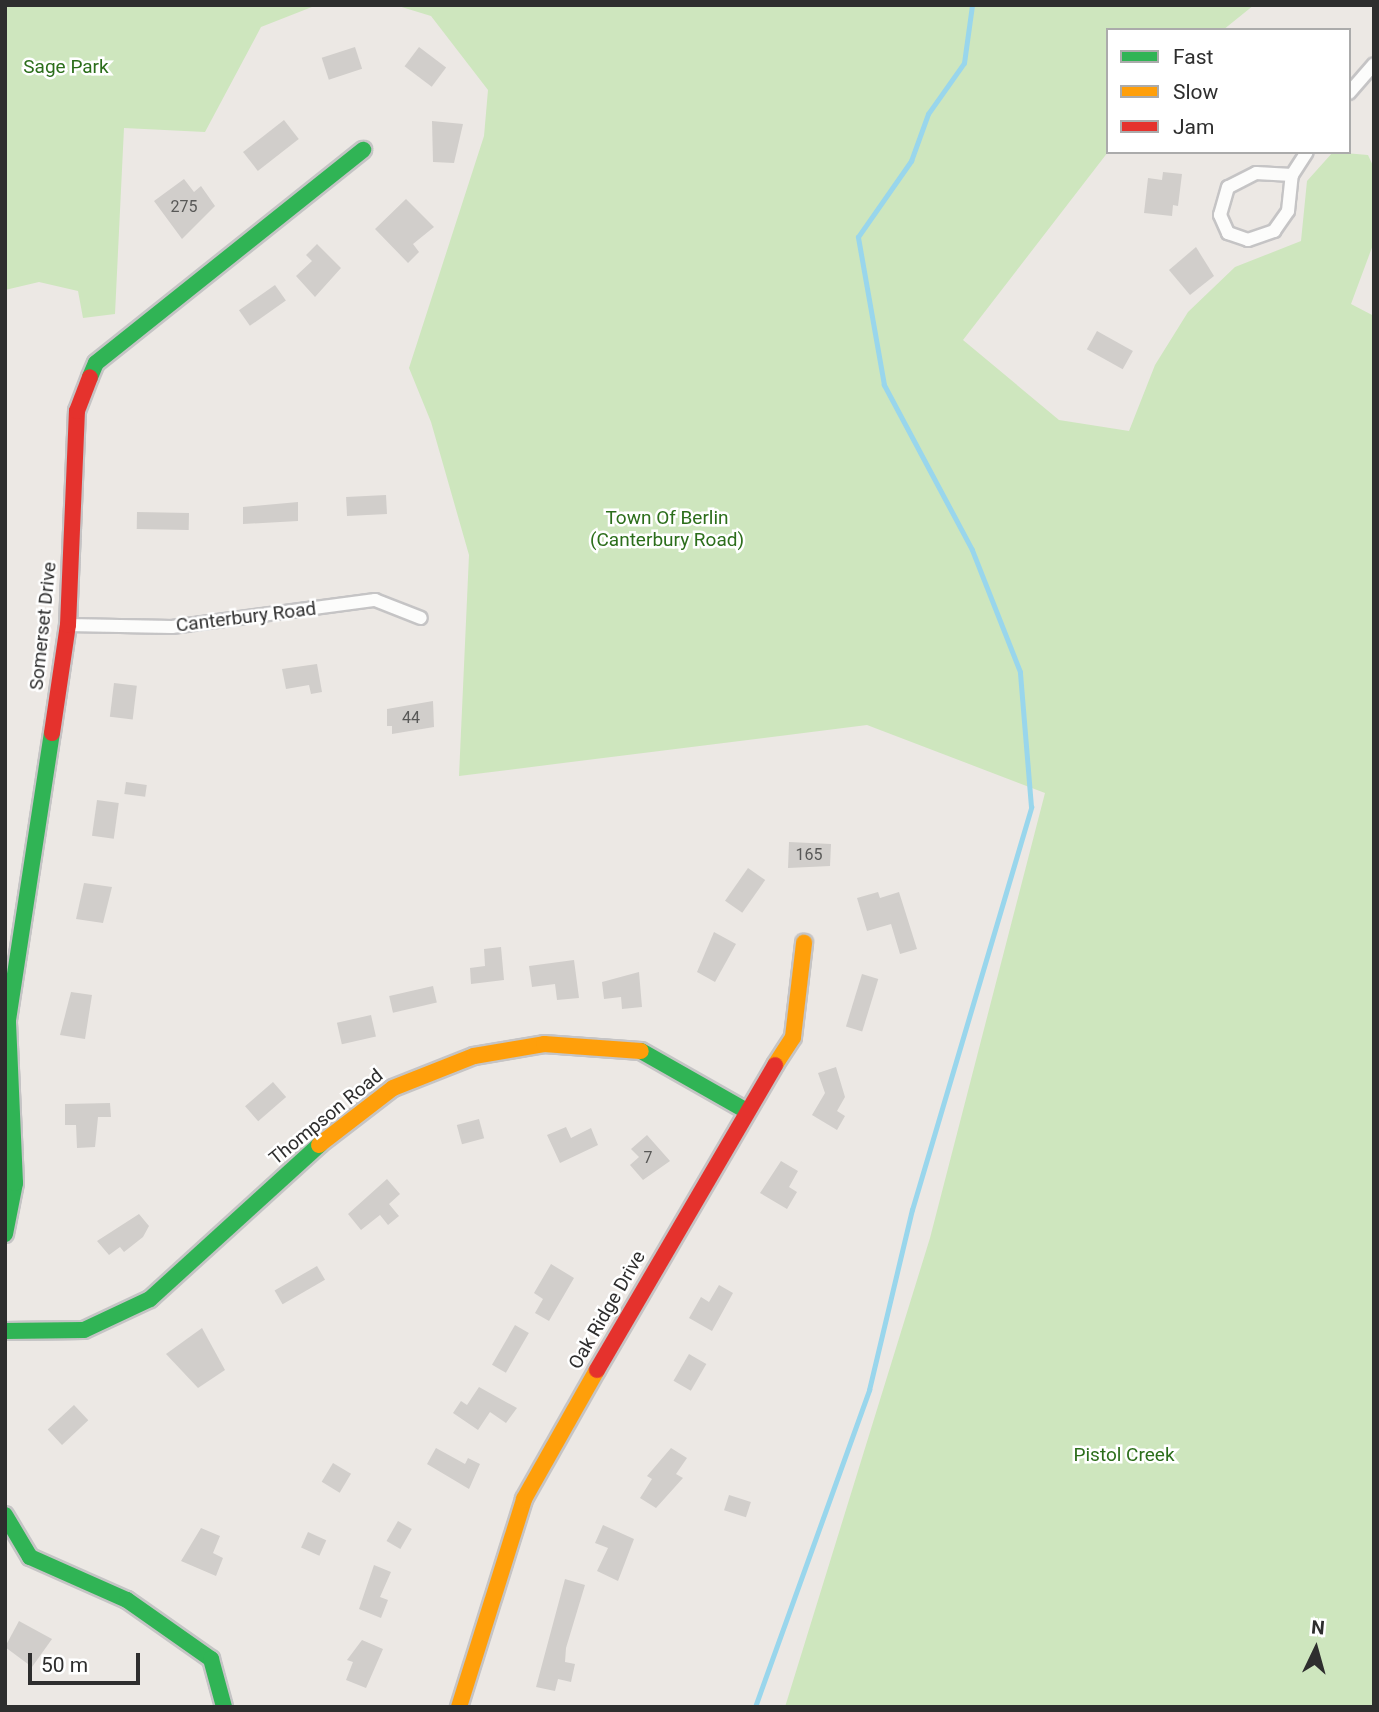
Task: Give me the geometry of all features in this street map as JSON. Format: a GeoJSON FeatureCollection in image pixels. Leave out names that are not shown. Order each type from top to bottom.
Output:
{"type":"FeatureCollection","features":[{"type":"Feature","properties":{"kind":"street"},"geometry":{"type":"LineString","coordinates":[[1351,91],[1374,64]]}},
{"type":"Feature","properties":{"kind":"street","name":"Somerset Drive"},"geometry":{"type":"LineString","coordinates":[[5,1234],[15,1183],[8,1020],[68,625],[77,411],[96,363],[363,150]]}},
{"type":"Feature","properties":{"kind":"street"},"geometry":{"type":"LineString","coordinates":[[1292,175],[1256,173],[1228,187],[1220,215],[1228,233],[1248,240],[1274,231],[1287,211],[1292,175],[1306,154]]}},
{"type":"Feature","properties":{"kind":"street","name":"Canterbury Road"},"geometry":{"type":"LineString","coordinates":[[68,625],[172,627],[375,600],[421,618]]}},
{"type":"Feature","properties":{"kind":"street","name":"Oak Ridge Drive"},"geometry":{"type":"LineString","coordinates":[[459,1707],[463,1681],[524,1499],[745,1110],[793,1037],[804,943]]}},
{"type":"Feature","properties":{"kind":"street","name":"Thompson Road"},"geometry":{"type":"LineString","coordinates":[[5,1331],[84,1330],[150,1299],[313,1150],[393,1088],[474,1056],[544,1044],[641,1051],[745,1110]]}},
{"type":"Feature","properties":{"kind":"street"},"geometry":{"type":"LineString","coordinates":[[5,1515],[30,1558],[127,1600],[211,1658],[224,1707]]}},
{"type":"Feature","properties":{"kind":"green space","name":"Sage Park"},"geometry":{"type":"Polygon","coordinates":[[[5,5],[317,5],[261,27],[205,132],[124,128],[115,314],[83,318],[78,291],[39,282],[5,290],[5,5]]]}},
{"type":"Feature","properties":{"kind":"green space"},"geometry":{"type":"Polygon","coordinates":[[[395,5],[1254,5],[1225,28],[1106,28],[1106,154],[963,340],[1059,420],[1129,431],[1155,365],[1188,312],[1235,267],[1301,241],[1307,181],[1331,154],[1368,155],[1374,168],[1374,242],[1351,304],[1374,316],[1374,1707],[785,1707],[930,1238],[1045,793],[867,725],[459,776],[469,555],[431,422],[409,368],[484,136],[488,90],[431,16],[395,5]]]}},
{"type":"Feature","properties":{"kind":"building"},"geometry":{"type":"Polygon","coordinates":[[[355,47],[362,69],[329,80],[322,58],[355,47]]]}},
{"type":"Feature","properties":{"kind":"building"},"geometry":{"type":"Polygon","coordinates":[[[419,47],[446,67],[432,87],[405,66],[419,47]]]}},
{"type":"Feature","properties":{"kind":"building"},"geometry":{"type":"Polygon","coordinates":[[[284,120],[299,139],[258,171],[243,152],[284,120]]]}},
{"type":"Feature","properties":{"kind":"building"},"geometry":{"type":"Polygon","coordinates":[[[432,121],[463,124],[454,163],[433,162],[432,121]]]}},
{"type":"Feature","properties":{"kind":"building"},"geometry":{"type":"Polygon","coordinates":[[[1163,172],[1182,174],[1178,206],[1173,205],[1172,216],[1144,213],[1148,178],[1162,180],[1163,172]]]}},
{"type":"Feature","properties":{"kind":"building"},"geometry":{"type":"Polygon","coordinates":[[[184,179],[194,192],[201,186],[215,206],[182,239],[154,201],[184,179]]]}},
{"type":"Feature","properties":{"kind":"building"},"geometry":{"type":"Polygon","coordinates":[[[406,199],[434,227],[413,244],[419,252],[408,263],[375,229],[406,199]]]}},
{"type":"Feature","properties":{"kind":"building"},"geometry":{"type":"Polygon","coordinates":[[[317,244],[341,268],[315,297],[296,276],[312,261],[306,255],[317,244]]]}},
{"type":"Feature","properties":{"kind":"building"},"geometry":{"type":"Polygon","coordinates":[[[1196,247],[1214,276],[1190,295],[1169,270],[1196,247]]]}},
{"type":"Feature","properties":{"kind":"building"},"geometry":{"type":"Polygon","coordinates":[[[275,285],[286,301],[250,326],[239,310],[275,285]]]}},
{"type":"Feature","properties":{"kind":"building"},"geometry":{"type":"Polygon","coordinates":[[[1097,331],[1133,351],[1123,369],[1087,349],[1097,331]]]}},
{"type":"Feature","properties":{"kind":"building"},"geometry":{"type":"Polygon","coordinates":[[[386,495],[387,514],[347,516],[346,497],[386,495]]]}},
{"type":"Feature","properties":{"kind":"building"},"geometry":{"type":"Polygon","coordinates":[[[298,502],[298,521],[243,524],[243,507],[298,502]]]}},
{"type":"Feature","properties":{"kind":"building"},"geometry":{"type":"Polygon","coordinates":[[[137,512],[189,513],[189,530],[137,529],[137,512]]]}},
{"type":"Feature","properties":{"kind":"building"},"geometry":{"type":"Polygon","coordinates":[[[317,664],[322,692],[311,694],[309,685],[286,689],[282,669],[317,664]]]}},
{"type":"Feature","properties":{"kind":"building"},"geometry":{"type":"Polygon","coordinates":[[[114,683],[137,686],[133,720],[110,717],[114,683]]]}},
{"type":"Feature","properties":{"kind":"building"},"geometry":{"type":"Polygon","coordinates":[[[433,701],[434,727],[392,734],[392,726],[387,726],[387,709],[433,701]]]}},
{"type":"Feature","properties":{"kind":"building"},"geometry":{"type":"Polygon","coordinates":[[[126,782],[147,785],[145,797],[124,794],[126,782]]]}},
{"type":"Feature","properties":{"kind":"building"},"geometry":{"type":"Polygon","coordinates":[[[97,800],[119,803],[114,839],[92,836],[97,800]]]}},
{"type":"Feature","properties":{"kind":"building"},"geometry":{"type":"Polygon","coordinates":[[[789,842],[831,844],[830,866],[788,868],[789,842]]]}},
{"type":"Feature","properties":{"kind":"building"},"geometry":{"type":"Polygon","coordinates":[[[748,868],[765,880],[742,913],[725,901],[748,868]]]}},
{"type":"Feature","properties":{"kind":"building"},"geometry":{"type":"Polygon","coordinates":[[[84,883],[112,887],[103,923],[76,919],[84,883]]]}},
{"type":"Feature","properties":{"kind":"building"},"geometry":{"type":"Polygon","coordinates":[[[878,892],[880,898],[899,892],[917,949],[900,954],[891,924],[867,931],[857,898],[878,892]]]}},
{"type":"Feature","properties":{"kind":"building"},"geometry":{"type":"Polygon","coordinates":[[[714,932],[736,944],[715,982],[697,972],[714,932]]]}},
{"type":"Feature","properties":{"kind":"building"},"geometry":{"type":"Polygon","coordinates":[[[501,947],[504,980],[471,984],[470,968],[485,966],[484,949],[501,947]]]}},
{"type":"Feature","properties":{"kind":"building"},"geometry":{"type":"Polygon","coordinates":[[[574,960],[579,998],[557,1000],[555,984],[532,987],[529,966],[574,960]]]}},
{"type":"Feature","properties":{"kind":"building"},"geometry":{"type":"Polygon","coordinates":[[[639,972],[642,1007],[622,1009],[621,997],[604,999],[602,982],[639,972]]]}},
{"type":"Feature","properties":{"kind":"building"},"geometry":{"type":"Polygon","coordinates":[[[862,974],[878,979],[862,1032],[846,1027],[862,974]]]}},
{"type":"Feature","properties":{"kind":"building"},"geometry":{"type":"Polygon","coordinates":[[[433,986],[437,1003],[393,1013],[389,996],[433,986]]]}},
{"type":"Feature","properties":{"kind":"building"},"geometry":{"type":"Polygon","coordinates":[[[71,992],[92,995],[85,1039],[60,1035],[71,992]]]}},
{"type":"Feature","properties":{"kind":"building"},"geometry":{"type":"Polygon","coordinates":[[[371,1015],[376,1036],[342,1044],[337,1023],[371,1015]]]}},
{"type":"Feature","properties":{"kind":"building"},"geometry":{"type":"Polygon","coordinates":[[[836,1067],[845,1097],[837,1111],[845,1116],[837,1130],[812,1115],[825,1093],[818,1073],[836,1067]]]}},
{"type":"Feature","properties":{"kind":"building"},"geometry":{"type":"Polygon","coordinates":[[[273,1082],[286,1097],[258,1121],[245,1106],[273,1082]]]}},
{"type":"Feature","properties":{"kind":"building"},"geometry":{"type":"Polygon","coordinates":[[[110,1103],[111,1117],[98,1117],[95,1147],[77,1148],[76,1125],[65,1125],[65,1104],[110,1103]]]}},
{"type":"Feature","properties":{"kind":"building"},"geometry":{"type":"Polygon","coordinates":[[[479,1119],[484,1138],[462,1144],[457,1125],[479,1119]]]}},
{"type":"Feature","properties":{"kind":"building"},"geometry":{"type":"Polygon","coordinates":[[[566,1127],[571,1138],[591,1128],[598,1145],[560,1163],[547,1135],[566,1127]]]}},
{"type":"Feature","properties":{"kind":"building"},"geometry":{"type":"Polygon","coordinates":[[[647,1135],[670,1161],[643,1180],[630,1165],[639,1157],[631,1149],[647,1135]]]}},
{"type":"Feature","properties":{"kind":"building"},"geometry":{"type":"Polygon","coordinates":[[[781,1161],[798,1171],[789,1187],[797,1192],[787,1209],[760,1193],[781,1161]]]}},
{"type":"Feature","properties":{"kind":"building"},"geometry":{"type":"Polygon","coordinates":[[[387,1179],[400,1194],[389,1204],[399,1216],[388,1225],[380,1215],[361,1230],[348,1214],[387,1179]]]}},
{"type":"Feature","properties":{"kind":"building"},"geometry":{"type":"Polygon","coordinates":[[[139,1214],[149,1226],[143,1237],[124,1252],[120,1247],[109,1255],[97,1241],[139,1214]]]}},
{"type":"Feature","properties":{"kind":"building"},"geometry":{"type":"Polygon","coordinates":[[[551,1264],[574,1278],[549,1321],[535,1313],[543,1299],[534,1293],[551,1264]]]}},
{"type":"Feature","properties":{"kind":"building"},"geometry":{"type":"Polygon","coordinates":[[[317,1266],[325,1280],[283,1304],[275,1290],[317,1266]]]}},
{"type":"Feature","properties":{"kind":"building"},"geometry":{"type":"Polygon","coordinates":[[[719,1285],[733,1293],[712,1331],[689,1318],[701,1297],[709,1302],[719,1285]]]}},
{"type":"Feature","properties":{"kind":"building"},"geometry":{"type":"Polygon","coordinates":[[[515,1325],[529,1333],[506,1373],[492,1365],[515,1325]]]}},
{"type":"Feature","properties":{"kind":"building"},"geometry":{"type":"Polygon","coordinates":[[[202,1328],[225,1370],[198,1388],[166,1354],[202,1328]]]}},
{"type":"Feature","properties":{"kind":"building"},"geometry":{"type":"Polygon","coordinates":[[[689,1354],[706,1364],[691,1391],[674,1381],[689,1354]]]}},
{"type":"Feature","properties":{"kind":"building"},"geometry":{"type":"Polygon","coordinates":[[[479,1387],[517,1408],[506,1423],[490,1412],[478,1430],[453,1413],[461,1401],[467,1405],[479,1387]]]}},
{"type":"Feature","properties":{"kind":"building"},"geometry":{"type":"Polygon","coordinates":[[[74,1405],[88,1420],[62,1445],[48,1430],[74,1405]]]}},
{"type":"Feature","properties":{"kind":"building"},"geometry":{"type":"Polygon","coordinates":[[[436,1448],[465,1464],[468,1458],[480,1464],[469,1489],[427,1464],[436,1448]]]}},
{"type":"Feature","properties":{"kind":"building"},"geometry":{"type":"Polygon","coordinates":[[[671,1448],[687,1458],[676,1474],[683,1478],[656,1508],[640,1498],[652,1479],[647,1476],[671,1448]]]}},
{"type":"Feature","properties":{"kind":"building"},"geometry":{"type":"Polygon","coordinates":[[[333,1463],[351,1474],[340,1493],[322,1482],[333,1463]]]}},
{"type":"Feature","properties":{"kind":"building"},"geometry":{"type":"Polygon","coordinates":[[[729,1495],[751,1502],[746,1517],[724,1510],[729,1495]]]}},
{"type":"Feature","properties":{"kind":"building"},"geometry":{"type":"Polygon","coordinates":[[[398,1521],[412,1529],[400,1549],[386,1541],[398,1521]]]}},
{"type":"Feature","properties":{"kind":"building"},"geometry":{"type":"Polygon","coordinates":[[[603,1525],[634,1539],[618,1581],[597,1571],[608,1548],[595,1543],[603,1525]]]}},
{"type":"Feature","properties":{"kind":"building"},"geometry":{"type":"Polygon","coordinates":[[[201,1528],[220,1536],[213,1553],[223,1558],[216,1576],[181,1561],[201,1528]]]}},
{"type":"Feature","properties":{"kind":"building"},"geometry":{"type":"Polygon","coordinates":[[[308,1532],[326,1540],[319,1556],[301,1548],[308,1532]]]}},
{"type":"Feature","properties":{"kind":"building"},"geometry":{"type":"Polygon","coordinates":[[[374,1565],[391,1572],[380,1597],[388,1600],[381,1618],[359,1609],[374,1565]]]}},
{"type":"Feature","properties":{"kind":"building"},"geometry":{"type":"Polygon","coordinates":[[[565,1579],[585,1585],[566,1648],[565,1662],[575,1664],[571,1682],[558,1679],[555,1691],[536,1687],[565,1579]]]}},
{"type":"Feature","properties":{"kind":"building"},"geometry":{"type":"Polygon","coordinates":[[[19,1621],[52,1639],[32,1667],[5,1647],[19,1621]]]}},
{"type":"Feature","properties":{"kind":"building"},"geometry":{"type":"Polygon","coordinates":[[[362,1640],[383,1649],[366,1688],[346,1680],[353,1662],[347,1660],[362,1640]]]}},
{"type":"Feature","properties":{"kind":"waterway"},"geometry":{"type":"LineString","coordinates":[[755,1707],[869,1390],[912,1210],[1031,807],[1020,672],[972,550],[884,385],[858,237],[911,161],[928,114],[964,63],[972,5]]}},
{"type":"Feature","properties":{"kind":"traffic: fast"},"geometry":{"type":"LineString","coordinates":[[90,377],[96,363],[363,150]]}},
{"type":"Feature","properties":{"kind":"traffic: fast"},"geometry":{"type":"LineString","coordinates":[[5,1234],[15,1183],[8,1020],[52,733]]}},
{"type":"Feature","properties":{"kind":"traffic: fast"},"geometry":{"type":"LineString","coordinates":[[641,1051],[745,1110]]}},
{"type":"Feature","properties":{"kind":"traffic: fast"},"geometry":{"type":"LineString","coordinates":[[5,1331],[84,1330],[150,1299],[319,1145]]}},
{"type":"Feature","properties":{"kind":"traffic: fast"},"geometry":{"type":"LineString","coordinates":[[5,1515],[30,1557],[127,1600],[211,1659],[224,1707]]}},
{"type":"Feature","properties":{"kind":"traffic: slow"},"geometry":{"type":"LineString","coordinates":[[775,1065],[793,1037],[804,943]]}},
{"type":"Feature","properties":{"kind":"traffic: slow"},"geometry":{"type":"LineString","coordinates":[[319,1145],[393,1088],[474,1056],[544,1044],[641,1051]]}},
{"type":"Feature","properties":{"kind":"traffic: slow"},"geometry":{"type":"LineString","coordinates":[[459,1707],[524,1499],[597,1370]]}},
{"type":"Feature","properties":{"kind":"traffic: jam"},"geometry":{"type":"LineString","coordinates":[[52,733],[68,625],[77,411],[90,377]]}},
{"type":"Feature","properties":{"kind":"traffic: jam"},"geometry":{"type":"LineString","coordinates":[[597,1370],[775,1065]]}},
{"type":"Feature","properties":{"kind":"park label","name":"Town Of Berlin (Canterbury Road)"},"geometry":{"type":"Point","coordinates":[667,529]}},
{"type":"Feature","properties":{"kind":"park label","name":"Pistol Creek"},"geometry":{"type":"Point","coordinates":[1124,1455]}}]}
